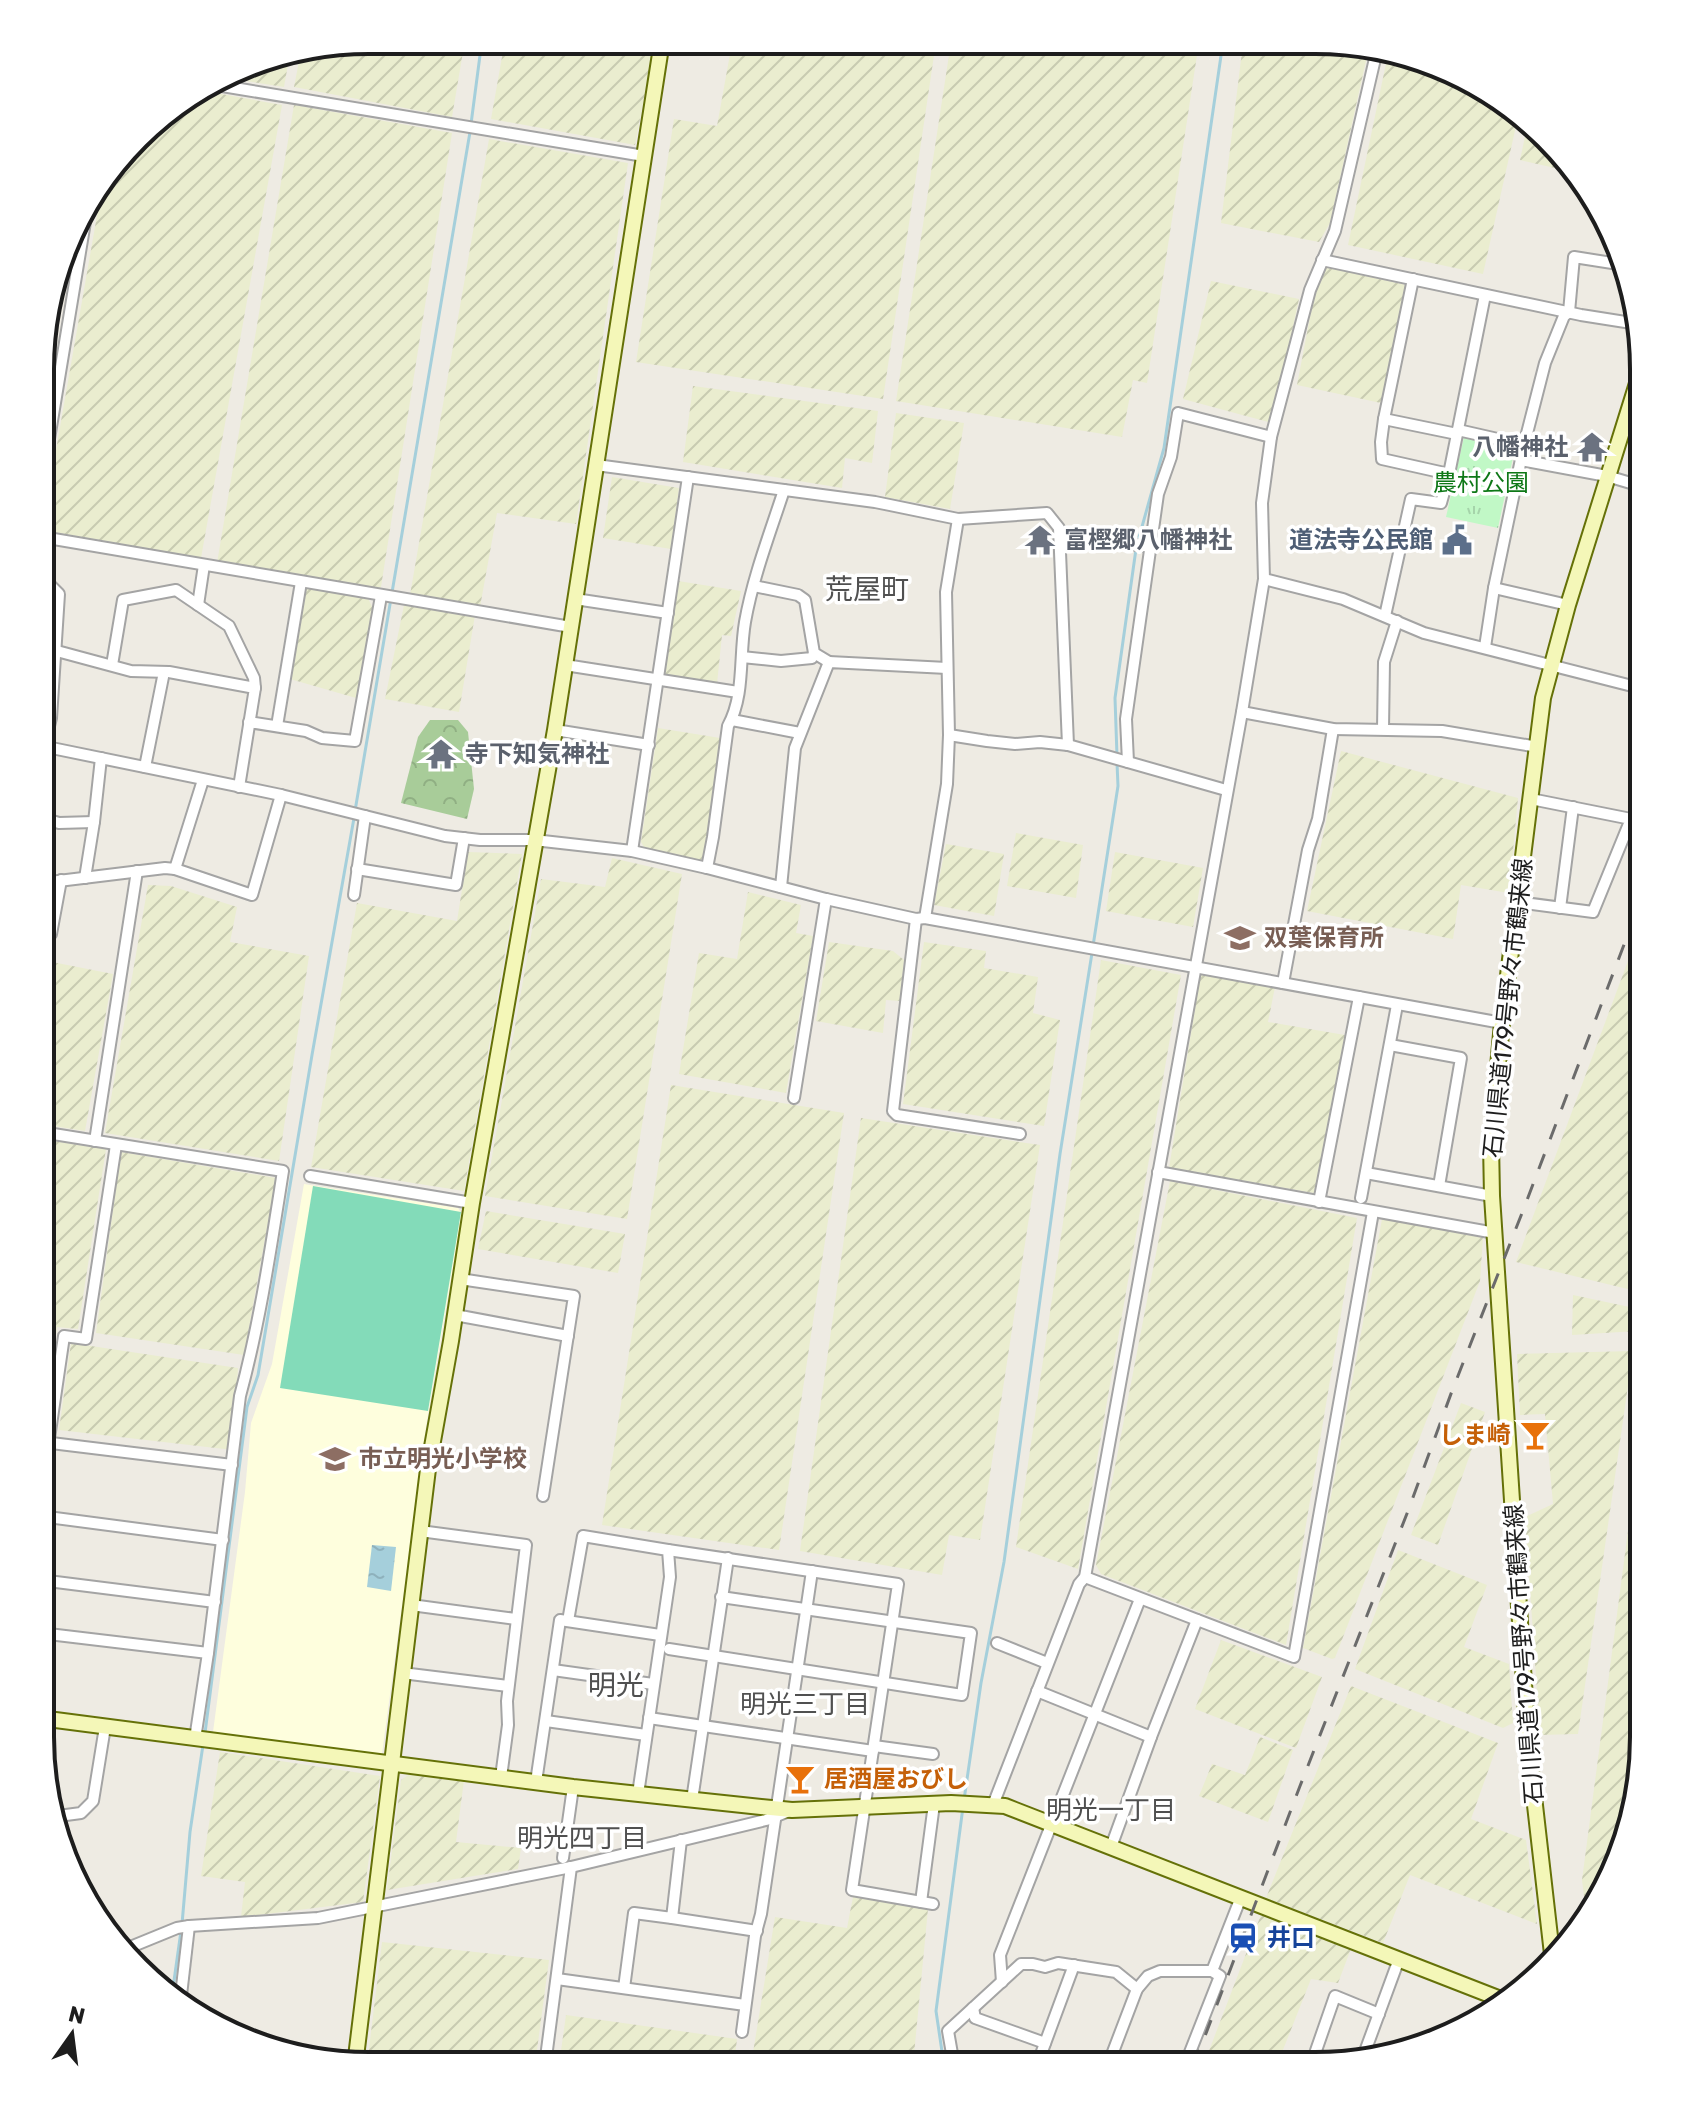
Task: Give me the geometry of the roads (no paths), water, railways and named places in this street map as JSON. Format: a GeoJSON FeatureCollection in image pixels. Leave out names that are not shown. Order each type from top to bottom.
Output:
{"type":"FeatureCollection","features":[{"type":"Feature","properties":{"kind":"street"},"geometry":{"type":"LineString","coordinates":[[357,2051],[428,1469],[555,730],[660,54]]}},
{"type":"Feature","properties":{"kind":"street"},"geometry":{"type":"LineString","coordinates":[[993,1805],[1047,1663],[1079,1584],[1085,1577],[1264,579],[1262,503],[1271,437],[1310,290],[1335,231],[1375,60]]}},
{"type":"Feature","properties":{"kind":"street"},"geometry":{"type":"LineString","coordinates":[[229,87],[644,156]]}},
{"type":"Feature","properties":{"kind":"street"},"geometry":{"type":"LineString","coordinates":[[54,409],[82,241]]}},
{"type":"Feature","properties":{"kind":"street"},"geometry":{"type":"LineString","coordinates":[[1485,647],[1524,445],[1545,363],[1564,316],[1569,312],[1574,257],[1611,263]]}},
{"type":"Feature","properties":{"kind":"street"},"geometry":{"type":"LineString","coordinates":[[1322,260],[1626,322]]}},
{"type":"Feature","properties":{"kind":"street"},"geometry":{"type":"LineString","coordinates":[[1413,279],[1384,419],[1382,459],[1449,474]]}},
{"type":"Feature","properties":{"kind":"street"},"geometry":{"type":"LineString","coordinates":[[1385,616],[1411,499],[1441,503],[1485,295]]}},
{"type":"Feature","properties":{"kind":"street","name":"石川県道179号野々市鶴来線"},"geometry":{"type":"LineString","coordinates":[[1551,1946],[1528,1744],[1491,1143],[1502,1023],[1543,698],[1550,665],[1630,405]]}},
{"type":"Feature","properties":{"kind":"street"},"geometry":{"type":"LineString","coordinates":[[1121,760],[1158,494],[1171,457],[1178,413],[1271,437]]}},
{"type":"Feature","properties":{"kind":"street"},"geometry":{"type":"LineString","coordinates":[[1626,417],[1630,417]]}},
{"type":"Feature","properties":{"kind":"street"},"geometry":{"type":"LineString","coordinates":[[1384,419],[1524,445]]}},
{"type":"Feature","properties":{"kind":"street"},"geometry":{"type":"LineString","coordinates":[[1521,460],[1630,483]]}},
{"type":"Feature","properties":{"kind":"street"},"geometry":{"type":"LineString","coordinates":[[596,465],[875,502],[958,519],[1047,513],[1059,528],[1060,535],[1068,745]]}},
{"type":"Feature","properties":{"kind":"street"},"geometry":{"type":"LineString","coordinates":[[632,851],[688,477]]}},
{"type":"Feature","properties":{"kind":"street"},"geometry":{"type":"LineString","coordinates":[[707,868],[728,726],[736,711],[745,623],[784,490]]}},
{"type":"Feature","properties":{"kind":"street"},"geometry":{"type":"LineString","coordinates":[[958,519],[946,592],[947,784],[921,919],[893,1111],[897,1115],[1020,1134]]}},
{"type":"Feature","properties":{"kind":"street"},"geometry":{"type":"LineString","coordinates":[[1060,535],[1150,547]]}},
{"type":"Feature","properties":{"kind":"street"},"geometry":{"type":"LineString","coordinates":[[54,539],[571,627]]}},
{"type":"Feature","properties":{"kind":"street"},"geometry":{"type":"LineString","coordinates":[[198,605],[204,565]]}},
{"type":"Feature","properties":{"kind":"street"},"geometry":{"type":"LineString","coordinates":[[1264,579],[1343,599],[1424,633],[1630,685]]}},
{"type":"Feature","properties":{"kind":"street"},"geometry":{"type":"LineString","coordinates":[[277,726],[301,582]]}},
{"type":"Feature","properties":{"kind":"street"},"geometry":{"type":"LineString","coordinates":[[742,657],[781,661],[812,658],[814,653],[805,600],[798,595],[754,586]]}},
{"type":"Feature","properties":{"kind":"street"},"geometry":{"type":"LineString","coordinates":[[1494,588],[1568,605]]}},
{"type":"Feature","properties":{"kind":"street"},"geometry":{"type":"LineString","coordinates":[[54,589],[59,594],[54,668]]}},
{"type":"Feature","properties":{"kind":"street"},"geometry":{"type":"LineString","coordinates":[[112,665],[123,600],[176,590],[229,626],[254,678],[255,688],[239,787]]}},
{"type":"Feature","properties":{"kind":"street"},"geometry":{"type":"LineString","coordinates":[[249,722],[306,731],[322,738],[355,741],[388,597]]}},
{"type":"Feature","properties":{"kind":"street"},"geometry":{"type":"LineString","coordinates":[[575,599],[668,613]]}},
{"type":"Feature","properties":{"kind":"street"},"geometry":{"type":"LineString","coordinates":[[1383,729],[1384,662],[1397,621]]}},
{"type":"Feature","properties":{"kind":"street"},"geometry":{"type":"LineString","coordinates":[[55,651],[131,671],[164,672],[255,688]]}},
{"type":"Feature","properties":{"kind":"street"},"geometry":{"type":"LineString","coordinates":[[814,653],[829,662],[947,668]]}},
{"type":"Feature","properties":{"kind":"street"},"geometry":{"type":"LineString","coordinates":[[781,887],[795,748],[829,662]]}},
{"type":"Feature","properties":{"kind":"street"},"geometry":{"type":"LineString","coordinates":[[565,665],[738,692]]}},
{"type":"Feature","properties":{"kind":"street"},"geometry":{"type":"LineString","coordinates":[[145,767],[164,672]]}},
{"type":"Feature","properties":{"kind":"street"},"geometry":{"type":"LineString","coordinates":[[1242,712],[1333,729],[1442,731],[1538,747]]}},
{"type":"Feature","properties":{"kind":"street"},"geometry":{"type":"LineString","coordinates":[[732,720],[800,733]]}},
{"type":"Feature","properties":{"kind":"street"},"geometry":{"type":"LineString","coordinates":[[1283,983],[1308,850],[1318,819],[1333,729]]}},
{"type":"Feature","properties":{"kind":"street"},"geometry":{"type":"LineString","coordinates":[[555,730],[649,745]]}},
{"type":"Feature","properties":{"kind":"street"},"geometry":{"type":"LineString","coordinates":[[949,735],[1015,744],[1040,742],[1068,745],[1226,790]]}},
{"type":"Feature","properties":{"kind":"street"},"geometry":{"type":"LineString","coordinates":[[54,751],[281,795],[407,828],[464,838],[534,840],[632,851],[921,919],[1502,1023]]}},
{"type":"Feature","properties":{"kind":"street"},"geometry":{"type":"LineString","coordinates":[[85,878],[101,758]]}},
{"type":"Feature","properties":{"kind":"street"},"geometry":{"type":"LineString","coordinates":[[175,869],[203,780]]}},
{"type":"Feature","properties":{"kind":"street"},"geometry":{"type":"LineString","coordinates":[[54,881],[165,868],[252,895],[281,795]]}},
{"type":"Feature","properties":{"kind":"street"},"geometry":{"type":"LineString","coordinates":[[1531,799],[1630,819]]}},
{"type":"Feature","properties":{"kind":"street"},"geometry":{"type":"LineString","coordinates":[[1560,908],[1573,807]]}},
{"type":"Feature","properties":{"kind":"street"},"geometry":{"type":"LineString","coordinates":[[354,895],[365,816]]}},
{"type":"Feature","properties":{"kind":"street"},"geometry":{"type":"LineString","coordinates":[[1517,902],[1593,912],[1630,821]]}},
{"type":"Feature","properties":{"kind":"street"},"geometry":{"type":"LineString","coordinates":[[54,822],[94,822]]}},
{"type":"Feature","properties":{"kind":"street"},"geometry":{"type":"LineString","coordinates":[[357,869],[456,885],[464,838]]}},
{"type":"Feature","properties":{"kind":"street"},"geometry":{"type":"LineString","coordinates":[[95,1141],[137,871]]}},
{"type":"Feature","properties":{"kind":"street"},"geometry":{"type":"LineString","coordinates":[[54,918],[61,880]]}},
{"type":"Feature","properties":{"kind":"street"},"geometry":{"type":"LineString","coordinates":[[794,1098],[826,899]]}},
{"type":"Feature","properties":{"kind":"street"},"geometry":{"type":"LineString","coordinates":[[1319,1202],[1359,997]]}},
{"type":"Feature","properties":{"kind":"street"},"geometry":{"type":"LineString","coordinates":[[1361,1198],[1397,1005]]}},
{"type":"Feature","properties":{"kind":"street"},"geometry":{"type":"LineString","coordinates":[[1390,1045],[1461,1058],[1439,1186]]}},
{"type":"Feature","properties":{"kind":"street"},"geometry":{"type":"LineString","coordinates":[[54,1134],[283,1171],[251,1357],[240,1396],[208,1653],[201,1740]]}},
{"type":"Feature","properties":{"kind":"street"},"geometry":{"type":"LineString","coordinates":[[54,1389],[64,1336],[86,1339],[116,1145]]}},
{"type":"Feature","properties":{"kind":"street"},"geometry":{"type":"LineString","coordinates":[[1158,1172],[1495,1233]]}},
{"type":"Feature","properties":{"kind":"street"},"geometry":{"type":"LineString","coordinates":[[1366,1173],[1492,1196]]}},
{"type":"Feature","properties":{"kind":"street"},"geometry":{"type":"LineString","coordinates":[[310,1176],[472,1203]]}},
{"type":"Feature","properties":{"kind":"street"},"geometry":{"type":"LineString","coordinates":[[1085,1577],[1294,1657],[1373,1212]]}},
{"type":"Feature","properties":{"kind":"street"},"geometry":{"type":"LineString","coordinates":[[460,1279],[574,1296],[543,1496]]}},
{"type":"Feature","properties":{"kind":"street"},"geometry":{"type":"LineString","coordinates":[[455,1315],[568,1336]]}},
{"type":"Feature","properties":{"kind":"street"},"geometry":{"type":"LineString","coordinates":[[54,1443],[232,1465]]}},
{"type":"Feature","properties":{"kind":"street"},"geometry":{"type":"LineString","coordinates":[[54,1518],[223,1540]]}},
{"type":"Feature","properties":{"kind":"street"},"geometry":{"type":"LineString","coordinates":[[420,1531],[526,1545],[508,1686],[508,1725],[501,1777]]}},
{"type":"Feature","properties":{"kind":"street"},"geometry":{"type":"LineString","coordinates":[[568,1621],[583,1536],[898,1584],[852,1890],[927,1903],[934,1804]]}},
{"type":"Feature","properties":{"kind":"street"},"geometry":{"type":"LineString","coordinates":[[638,1794],[670,1577],[668,1550]]}},
{"type":"Feature","properties":{"kind":"street"},"geometry":{"type":"LineString","coordinates":[[692,1800],[728,1558]]}},
{"type":"Feature","properties":{"kind":"street"},"geometry":{"type":"LineString","coordinates":[[742,2032],[757,1931],[782,1812],[788,1739],[812,1571]]}},
{"type":"Feature","properties":{"kind":"street"},"geometry":{"type":"LineString","coordinates":[[54,1582],[215,1602]]}},
{"type":"Feature","properties":{"kind":"street"},"geometry":{"type":"LineString","coordinates":[[669,1649],[962,1695],[971,1633],[721,1597]]}},
{"type":"Feature","properties":{"kind":"street"},"geometry":{"type":"LineString","coordinates":[[1002,1982],[1000,1955],[1140,1599]]}},
{"type":"Feature","properties":{"kind":"street"},"geometry":{"type":"LineString","coordinates":[[411,1605],[516,1619]]}},
{"type":"Feature","properties":{"kind":"street"},"geometry":{"type":"LineString","coordinates":[[536,1782],[560,1620],[660,1635]]}},
{"type":"Feature","properties":{"kind":"street"},"geometry":{"type":"LineString","coordinates":[[1111,1847],[1197,1620]]}},
{"type":"Feature","properties":{"kind":"street"},"geometry":{"type":"LineString","coordinates":[[54,1635],[208,1653]]}},
{"type":"Feature","properties":{"kind":"street"},"geometry":{"type":"LineString","coordinates":[[997,1643],[1047,1663]]}},
{"type":"Feature","properties":{"kind":"street"},"geometry":{"type":"LineString","coordinates":[[553,1670],[653,1684]]}},
{"type":"Feature","properties":{"kind":"street"},"geometry":{"type":"LineString","coordinates":[[402,1673],[508,1686]]}},
{"type":"Feature","properties":{"kind":"street"},"geometry":{"type":"LineString","coordinates":[[1037,1691],[1151,1737]]}},
{"type":"Feature","properties":{"kind":"street"},"geometry":{"type":"LineString","coordinates":[[649,1718],[788,1739],[933,1754]]}},
{"type":"Feature","properties":{"kind":"street"},"geometry":{"type":"LineString","coordinates":[[54,1720],[782,1812]]}},
{"type":"Feature","properties":{"kind":"street"},"geometry":{"type":"LineString","coordinates":[[546,1721],[646,1735]]}},
{"type":"Feature","properties":{"kind":"street"},"geometry":{"type":"LineString","coordinates":[[64,1815],[81,1813],[93,1801],[105,1727]]}},
{"type":"Feature","properties":{"kind":"street"},"geometry":{"type":"LineString","coordinates":[[563,1858],[573,1787]]}},
{"type":"Feature","properties":{"kind":"street"},"geometry":{"type":"LineString","coordinates":[[133,1946],[184,1927],[318,1918],[571,1867],[782,1812],[865,1806],[993,1805],[1005,1806],[1494,1996]]}},
{"type":"Feature","properties":{"kind":"street"},"geometry":{"type":"LineString","coordinates":[[672,1918],[681,1840]]}},
{"type":"Feature","properties":{"kind":"street"},"geometry":{"type":"LineString","coordinates":[[547,2052],[571,1867]]}},
{"type":"Feature","properties":{"kind":"street"},"geometry":{"type":"LineString","coordinates":[[1212,1971],[1241,1897]]}},
{"type":"Feature","properties":{"kind":"street"},"geometry":{"type":"LineString","coordinates":[[624,1988],[634,1913],[757,1931]]}},
{"type":"Feature","properties":{"kind":"street"},"geometry":{"type":"LineString","coordinates":[[181,1990],[184,1927]]}},
{"type":"Feature","properties":{"kind":"street"},"geometry":{"type":"LineString","coordinates":[[1367,2047],[1399,1959]]}},
{"type":"Feature","properties":{"kind":"street"},"geometry":{"type":"LineString","coordinates":[[952,2052],[948,2031],[1021,1964],[1045,1967],[1058,1963],[1116,1972],[1137,1989]]}},
{"type":"Feature","properties":{"kind":"street"},"geometry":{"type":"LineString","coordinates":[[1042,2052],[1074,1965]]}},
{"type":"Feature","properties":{"kind":"street"},"geometry":{"type":"LineString","coordinates":[[1113,2052],[1137,1989],[1148,1976],[1160,1971],[1212,1971],[1220,1976],[1190,2052]]}},
{"type":"Feature","properties":{"kind":"street"},"geometry":{"type":"LineString","coordinates":[[557,1979],[745,2005]]}},
{"type":"Feature","properties":{"kind":"street"},"geometry":{"type":"LineString","coordinates":[[1316,2052],[1335,1996],[1379,2014]]}},
{"type":"Feature","properties":{"kind":"street"},"geometry":{"type":"LineString","coordinates":[[973,2008],[975,2018],[1045,2043]]}},
{"type":"Feature","properties":{"kind":"water"},"geometry":{"type":"Polygon","coordinates":[[[372,1545],[396,1547],[391,1591],[367,1587],[372,1545]]]}},
{"type":"Feature","properties":{"kind":"waterway"},"geometry":{"type":"LineString","coordinates":[[471,124],[480,54]]}},
{"type":"Feature","properties":{"kind":"waterway"},"geometry":{"type":"LineString","coordinates":[[1138,541],[1164,448],[1221,54]]}},
{"type":"Feature","properties":{"kind":"waterway"},"geometry":{"type":"LineString","coordinates":[[355,811],[470,132]]}},
{"type":"Feature","properties":{"kind":"waterway"},"geometry":{"type":"LineString","coordinates":[[1117,756],[1115,698],[1136,549]]}},
{"type":"Feature","properties":{"kind":"waterway"},"geometry":{"type":"LineString","coordinates":[[1093,946],[1118,786],[1117,763]]}},
{"type":"Feature","properties":{"kind":"waterway"},"geometry":{"type":"LineString","coordinates":[[205,1733],[247,1407],[258,1375],[354,818]]}},
{"type":"Feature","properties":{"kind":"waterway"},"geometry":{"type":"LineString","coordinates":[[964,1800],[981,1683],[1004,1562],[1060,1154],[1092,953]]}},
{"type":"Feature","properties":{"kind":"waterway"},"geometry":{"type":"LineString","coordinates":[[182,1924],[190,1832],[203,1745]]}},
{"type":"Feature","properties":{"kind":"waterway"},"geometry":{"type":"LineString","coordinates":[[942,2052],[936,2011],[963,1807]]}},
{"type":"Feature","properties":{"kind":"waterway"},"geometry":{"type":"LineString","coordinates":[[174,1984],[181,1931]]}},
{"type":"Feature","properties":{"kind":"railway"},"geometry":{"type":"LineString","coordinates":[[1199,2052],[1630,929]]}},
{"type":"Feature","properties":{"kind":"place","name":"八幡神社"},"geometry":{"type":"Point","coordinates":[1592,447]}},
{"type":"Feature","properties":{"kind":"place","name":"富樫郷八幡神社"},"geometry":{"type":"Point","coordinates":[1040,540]}},
{"type":"Feature","properties":{"kind":"place","name":"道法寺公民館"},"geometry":{"type":"Point","coordinates":[1457,540]}},
{"type":"Feature","properties":{"kind":"place","name":"寺下知気神社"},"geometry":{"type":"Point","coordinates":[441,754]}},
{"type":"Feature","properties":{"kind":"place","name":"双葉保育所"},"geometry":{"type":"Point","coordinates":[1240,938]}},
{"type":"Feature","properties":{"kind":"place","name":"しま崎"},"geometry":{"type":"Point","coordinates":[1535,1435]}},
{"type":"Feature","properties":{"kind":"place","name":"市立明光小学校"},"geometry":{"type":"Point","coordinates":[335,1459]}},
{"type":"Feature","properties":{"kind":"place","name":"居酒屋おびし"},"geometry":{"type":"Point","coordinates":[800,1779]}},
{"type":"Feature","properties":{"kind":"place","name":"井口"},"geometry":{"type":"Point","coordinates":[1243,1938]}},
{"type":"Feature","properties":{"kind":"district","name":"荒屋町"},"geometry":{"type":"Point","coordinates":[867,589]}},
{"type":"Feature","properties":{"kind":"district","name":"明光"},"geometry":{"type":"Point","coordinates":[616,1685]}},
{"type":"Feature","properties":{"kind":"district","name":"明光三丁目"},"geometry":{"type":"Point","coordinates":[805,1704]}},
{"type":"Feature","properties":{"kind":"district","name":"明光一丁目"},"geometry":{"type":"Point","coordinates":[1111,1810]}},
{"type":"Feature","properties":{"kind":"district","name":"明光四丁目"},"geometry":{"type":"Point","coordinates":[582,1838]}},
{"type":"Feature","properties":{"kind":"park label","name":"農村公園"},"geometry":{"type":"Point","coordinates":[1481,483]}}]}
